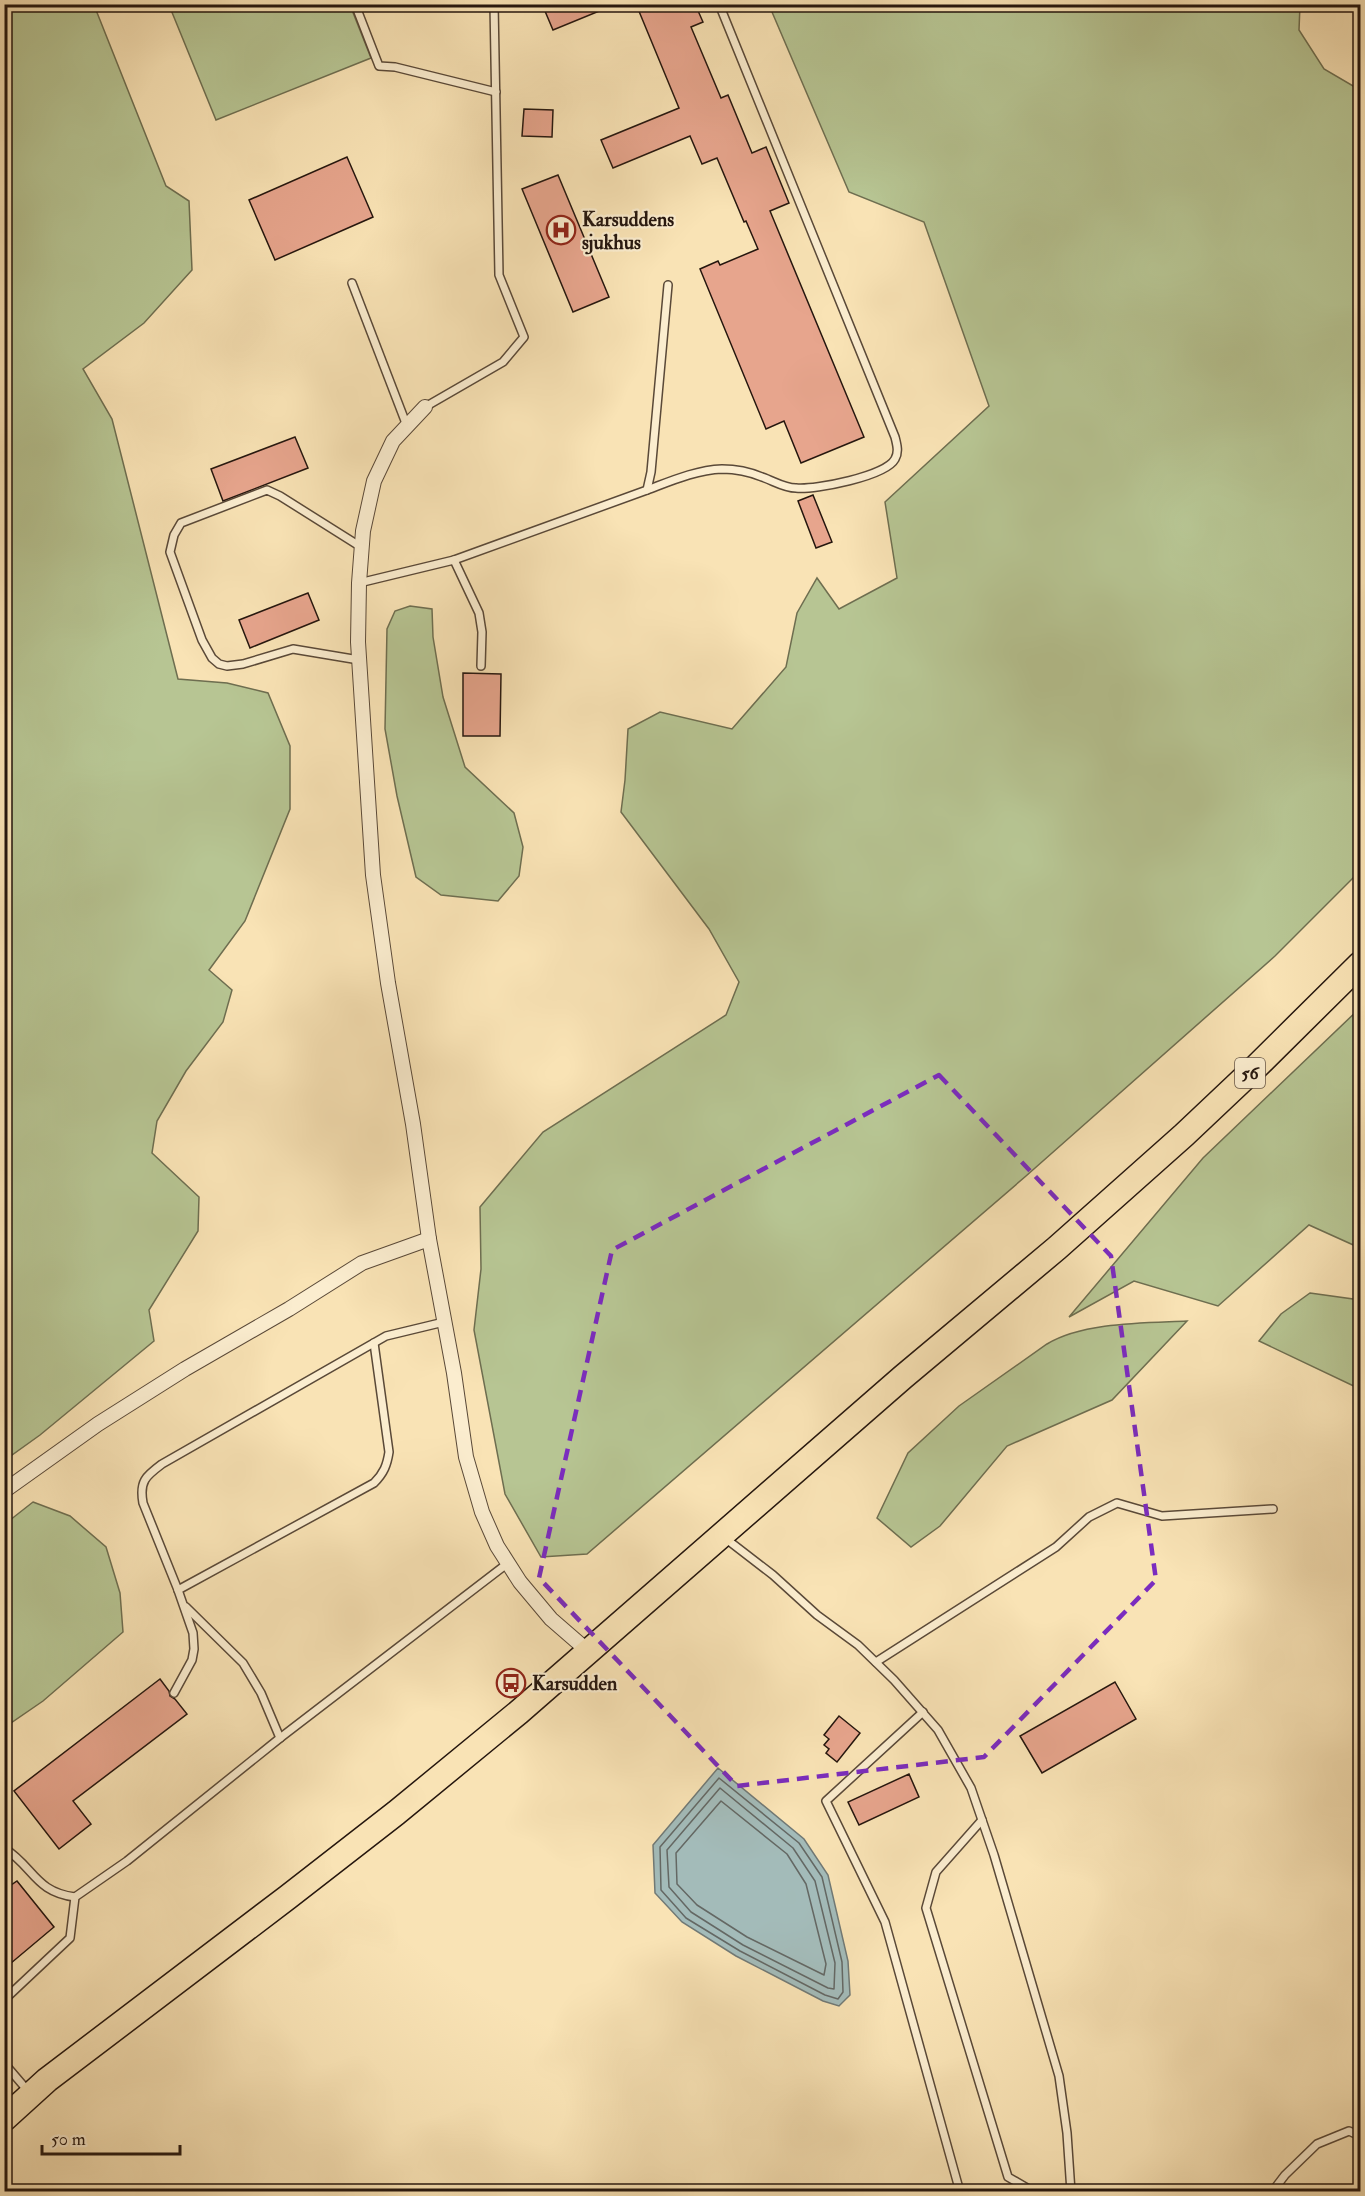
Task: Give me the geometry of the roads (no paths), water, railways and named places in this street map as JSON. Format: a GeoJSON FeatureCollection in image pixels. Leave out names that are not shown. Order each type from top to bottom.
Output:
{"type":"FeatureCollection","features":[{"type":"Feature","properties":{"kind":"highway","name":"56"},"geometry":{"type":"LineString","coordinates":[[4,2119],[47,2080],[396,1813],[519,1712],[903,1377],[1057,1248],[1184,1135],[1360,964]]}},
{"type":"Feature","properties":{"kind":"street"},"geometry":{"type":"LineString","coordinates":[[425,407],[393,441],[374,481],[363,531],[359,583],[359,660],[373,875],[388,983],[466,1457],[482,1512],[497,1546],[520,1582],[551,1619],[589,1652]]}},
{"type":"Feature","properties":{"kind":"street"},"geometry":{"type":"LineString","coordinates":[[4,1491],[98,1424],[362,1263],[429,1239]]}},
{"type":"Feature","properties":{"kind":"lane"},"geometry":{"type":"LineString","coordinates":[[355,4],[379,66],[395,67],[496,92]]}},
{"type":"Feature","properties":{"kind":"lane"},"geometry":{"type":"LineString","coordinates":[[425,407],[503,362],[524,337],[499,275],[494,4]]}},
{"type":"Feature","properties":{"kind":"lane"},"geometry":{"type":"LineString","coordinates":[[359,583],[454,560],[701,472],[722,469],[742,471],[797,489],[845,482],[877,473],[891,465],[897,458],[898,449],[895,437],[719,4]]}},
{"type":"Feature","properties":{"kind":"lane"},"geometry":{"type":"LineString","coordinates":[[352,283],[408,426]]}},
{"type":"Feature","properties":{"kind":"lane"},"geometry":{"type":"LineString","coordinates":[[647,490],[651,472],[668,285]]}},
{"type":"Feature","properties":{"kind":"lane"},"geometry":{"type":"LineString","coordinates":[[359,660],[293,649],[243,664],[227,666],[219,664],[212,658],[202,640],[170,552],[174,535],[181,523],[267,490],[362,548]]}},
{"type":"Feature","properties":{"kind":"lane"},"geometry":{"type":"LineString","coordinates":[[454,560],[479,613],[482,632],[481,666]]}},
{"type":"Feature","properties":{"kind":"lane"},"geometry":{"type":"LineString","coordinates":[[174,1693],[186,1674],[194,1650],[193,1633],[143,1503],[141,1493],[147,1476],[162,1464],[386,1336],[444,1322]]}},
{"type":"Feature","properties":{"kind":"lane"},"geometry":{"type":"LineString","coordinates":[[178,1590],[374,1483],[382,1475],[389,1452],[374,1343]]}},
{"type":"Feature","properties":{"kind":"lane"},"geometry":{"type":"LineString","coordinates":[[876,1662],[1056,1547],[1089,1517],[1117,1503],[1162,1516],[1273,1509]]}},
{"type":"Feature","properties":{"kind":"lane"},"geometry":{"type":"LineString","coordinates":[[723,1536],[876,1662],[938,1730],[971,1788],[1059,2076],[1067,2133],[1071,2192]]}},
{"type":"Feature","properties":{"kind":"lane"},"geometry":{"type":"LineString","coordinates":[[4,1848],[43,1887],[60,1895],[75,1897],[127,1861],[280,1738],[508,1563]]}},
{"type":"Feature","properties":{"kind":"lane"},"geometry":{"type":"LineString","coordinates":[[184,1606],[243,1663],[261,1693],[280,1738]]}},
{"type":"Feature","properties":{"kind":"lane"},"geometry":{"type":"LineString","coordinates":[[922,1712],[826,1801],[885,1922],[960,2192]]}},
{"type":"Feature","properties":{"kind":"lane"},"geometry":{"type":"LineString","coordinates":[[982,1821],[936,1872],[926,1908],[1008,2177],[1034,2192]]}},
{"type":"Feature","properties":{"kind":"lane"},"geometry":{"type":"LineString","coordinates":[[4,2000],[70,1938],[75,1897]]}},
{"type":"Feature","properties":{"kind":"lane"},"geometry":{"type":"LineString","coordinates":[[4,2063],[31,2094]]}},
{"type":"Feature","properties":{"kind":"lane"},"geometry":{"type":"LineString","coordinates":[[1272,2192],[1285,2175],[1317,2144],[1349,2131],[1360,2136]]}},
{"type":"Feature","properties":{"kind":"water"},"geometry":{"type":"Polygon","coordinates":[[[718,1768],[804,1839],[828,1875],[848,1961],[850,1995],[839,2006],[823,2001],[736,1956],[682,1922],[655,1893],[653,1845],[718,1768]]]}},
{"type":"Feature","properties":{"kind":"place","name":"Karsuddens sjukhus"},"geometry":{"type":"Point","coordinates":[561,230]}},
{"type":"Feature","properties":{"kind":"place","name":"Karsudden"},"geometry":{"type":"Point","coordinates":[511,1683]}}]}
